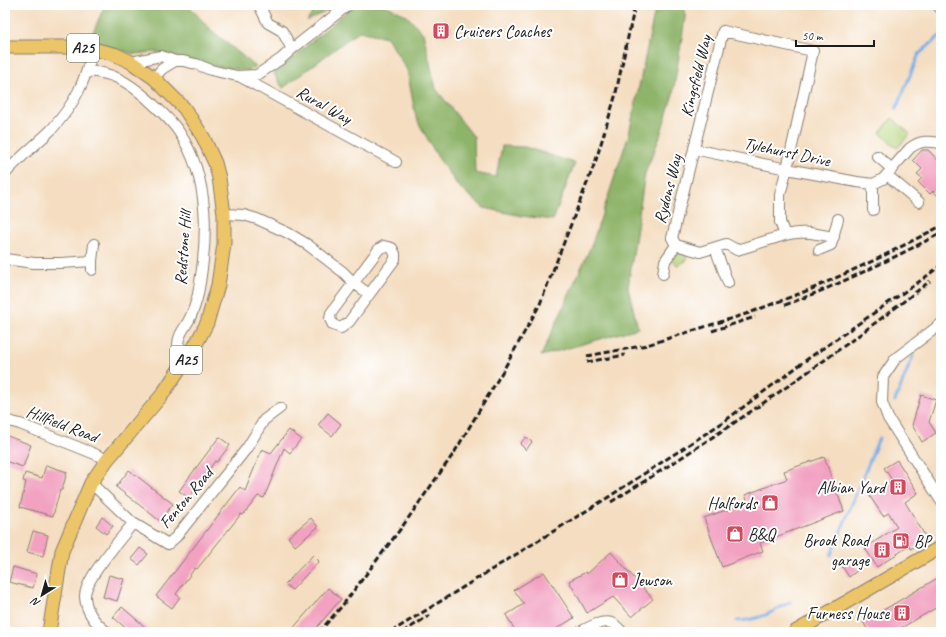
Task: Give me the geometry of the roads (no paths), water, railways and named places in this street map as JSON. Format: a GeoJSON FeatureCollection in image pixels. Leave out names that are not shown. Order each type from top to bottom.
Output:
{"type":"FeatureCollection","features":[{"type":"Feature","properties":{"kind":"main road","name":"A25"},"geometry":{"type":"LineString","coordinates":[[5,47],[66,47],[93,49],[114,54],[131,62],[154,78],[184,108],[195,123],[205,142],[215,163],[219,178],[224,214],[224,244],[218,284],[207,323],[189,355],[162,396],[107,460],[91,483],[62,551],[49,632]]}},
{"type":"Feature","properties":{"kind":"main road"},"geometry":{"type":"LineString","coordinates":[[795,632],[941,547]]}},
{"type":"Feature","properties":{"kind":"street"},"geometry":{"type":"LineString","coordinates":[[260,5],[268,23],[282,30],[292,49]]}},
{"type":"Feature","properties":{"kind":"street"},"geometry":{"type":"LineString","coordinates":[[131,62],[161,56],[175,61],[196,64],[211,70],[237,76],[257,75],[281,59],[348,5]]}},
{"type":"Feature","properties":{"kind":"street"},"geometry":{"type":"LineString","coordinates":[[937,5],[941,9]]}},
{"type":"Feature","properties":{"kind":"street","name":"Kingsfield Way"},"geometry":{"type":"LineString","coordinates":[[694,149],[724,31],[813,51],[787,169]]}},
{"type":"Feature","properties":{"kind":"street"},"geometry":{"type":"LineString","coordinates":[[5,174],[51,130],[63,116],[79,92],[88,71],[93,49]]}},
{"type":"Feature","properties":{"kind":"street"},"geometry":{"type":"LineString","coordinates":[[154,78],[162,69],[175,61]]}},
{"type":"Feature","properties":{"kind":"street","name":"Redstone Hill"},"geometry":{"type":"LineString","coordinates":[[88,71],[106,74],[125,82],[145,97],[178,131],[195,166],[201,183],[206,215],[197,296],[189,320],[178,339],[178,345],[189,355]]}},
{"type":"Feature","properties":{"kind":"street","name":"Rural Way"},"geometry":{"type":"LineString","coordinates":[[237,76],[396,162]]}},
{"type":"Feature","properties":{"kind":"street"},"geometry":{"type":"LineString","coordinates":[[873,210],[873,184],[883,179],[915,144],[921,141],[941,143]]}},
{"type":"Feature","properties":{"kind":"street","name":"Tylehurst Drive"},"geometry":{"type":"LineString","coordinates":[[694,149],[787,169],[873,184]]}},
{"type":"Feature","properties":{"kind":"street","name":"Rydons Way"},"geometry":{"type":"LineString","coordinates":[[694,149],[672,238],[676,245],[700,252],[726,244],[737,250],[796,232],[834,237]]}},
{"type":"Feature","properties":{"kind":"street"},"geometry":{"type":"LineString","coordinates":[[876,156],[889,172],[919,202]]}},
{"type":"Feature","properties":{"kind":"street"},"geometry":{"type":"LineString","coordinates":[[785,235],[780,222],[779,212],[780,195],[787,169]]}},
{"type":"Feature","properties":{"kind":"street"},"geometry":{"type":"LineString","coordinates":[[224,214],[244,215],[257,219],[288,233],[308,245],[369,294]]}},
{"type":"Feature","properties":{"kind":"street"},"geometry":{"type":"LineString","coordinates":[[819,250],[831,245],[838,219]]}},
{"type":"Feature","properties":{"kind":"street"},"geometry":{"type":"LineString","coordinates":[[5,259],[34,263],[92,265],[94,244]]}},
{"type":"Feature","properties":{"kind":"street"},"geometry":{"type":"LineString","coordinates":[[663,274],[665,261],[676,245]]}},
{"type":"Feature","properties":{"kind":"street"},"geometry":{"type":"LineString","coordinates":[[384,246],[392,248],[395,254],[395,259],[369,294],[344,326],[341,328],[333,325],[330,319],[331,313],[379,249],[384,246]]}},
{"type":"Feature","properties":{"kind":"street"},"geometry":{"type":"LineString","coordinates":[[715,248],[728,282]]}},
{"type":"Feature","properties":{"kind":"street"},"geometry":{"type":"LineString","coordinates":[[941,324],[896,358],[883,378],[882,402],[888,418],[941,501]]}},
{"type":"Feature","properties":{"kind":"street","name":"Fenton Road"},"geometry":{"type":"LineString","coordinates":[[91,483],[133,523],[168,544],[176,537],[230,470],[247,448],[264,420],[280,408]]}},
{"type":"Feature","properties":{"kind":"street","name":"Hillfield Road"},"geometry":{"type":"LineString","coordinates":[[5,420],[20,424],[107,460]]}},
{"type":"Feature","properties":{"kind":"street"},"geometry":{"type":"LineString","coordinates":[[107,632],[95,623],[87,609],[85,595],[92,576],[133,523]]}},
{"type":"Feature","properties":{"kind":"street"},"geometry":{"type":"LineString","coordinates":[[580,632],[590,626],[607,623],[614,624],[622,632]]}},
{"type":"Feature","properties":{"kind":"waterway"},"geometry":{"type":"LineString","coordinates":[[896,109],[919,54],[941,35]]}},
{"type":"Feature","properties":{"kind":"waterway"},"geometry":{"type":"LineString","coordinates":[[895,401],[913,356]]}},
{"type":"Feature","properties":{"kind":"waterway"},"geometry":{"type":"LineString","coordinates":[[831,555],[879,438]]}},
{"type":"Feature","properties":{"kind":"waterway"},"geometry":{"type":"LineString","coordinates":[[737,621],[765,615],[790,602]]}},
{"type":"Feature","properties":{"kind":"railway"},"geometry":{"type":"LineString","coordinates":[[319,632],[342,606],[402,527],[454,453],[504,369],[540,304],[596,160],[615,97],[635,5]]}},
{"type":"Feature","properties":{"kind":"railway"},"geometry":{"type":"LineString","coordinates":[[587,356],[647,345],[749,313],[814,288],[879,258],[941,226]]}},
{"type":"Feature","properties":{"kind":"railway"},"geometry":{"type":"LineString","coordinates":[[785,305],[864,272],[941,233]]}},
{"type":"Feature","properties":{"kind":"railway"},"geometry":{"type":"LineString","coordinates":[[391,632],[607,498],[722,423],[809,358],[941,265]]}},
{"type":"Feature","properties":{"kind":"railway"},"geometry":{"type":"LineString","coordinates":[[611,502],[774,396],[853,340],[930,281]]}},
{"type":"Feature","properties":{"kind":"railway"},"geometry":{"type":"LineString","coordinates":[[712,331],[755,317]]}},
{"type":"Feature","properties":{"kind":"railway"},"geometry":{"type":"LineString","coordinates":[[587,362],[625,355]]}},
{"type":"Feature","properties":{"kind":"railway"},"geometry":{"type":"LineString","coordinates":[[403,632],[430,615]]}},
{"type":"Feature","properties":{"kind":"place","name":"Cruisers Coaches"},"geometry":{"type":"Point","coordinates":[441,31]}},
{"type":"Feature","properties":{"kind":"place","name":"Albian Yard"},"geometry":{"type":"Point","coordinates":[898,487]}},
{"type":"Feature","properties":{"kind":"place","name":"Halfords"},"geometry":{"type":"Point","coordinates":[770,503]}},
{"type":"Feature","properties":{"kind":"place","name":"B&Q"},"geometry":{"type":"Point","coordinates":[735,534]}},
{"type":"Feature","properties":{"kind":"place","name":"BP"},"geometry":{"type":"Point","coordinates":[901,541]}},
{"type":"Feature","properties":{"kind":"place","name":"Brook Road garage"},"geometry":{"type":"Point","coordinates":[882,550]}},
{"type":"Feature","properties":{"kind":"place","name":"Jewson"},"geometry":{"type":"Point","coordinates":[620,580]}},
{"type":"Feature","properties":{"kind":"place","name":"Furness House"},"geometry":{"type":"Point","coordinates":[902,613]}}]}
